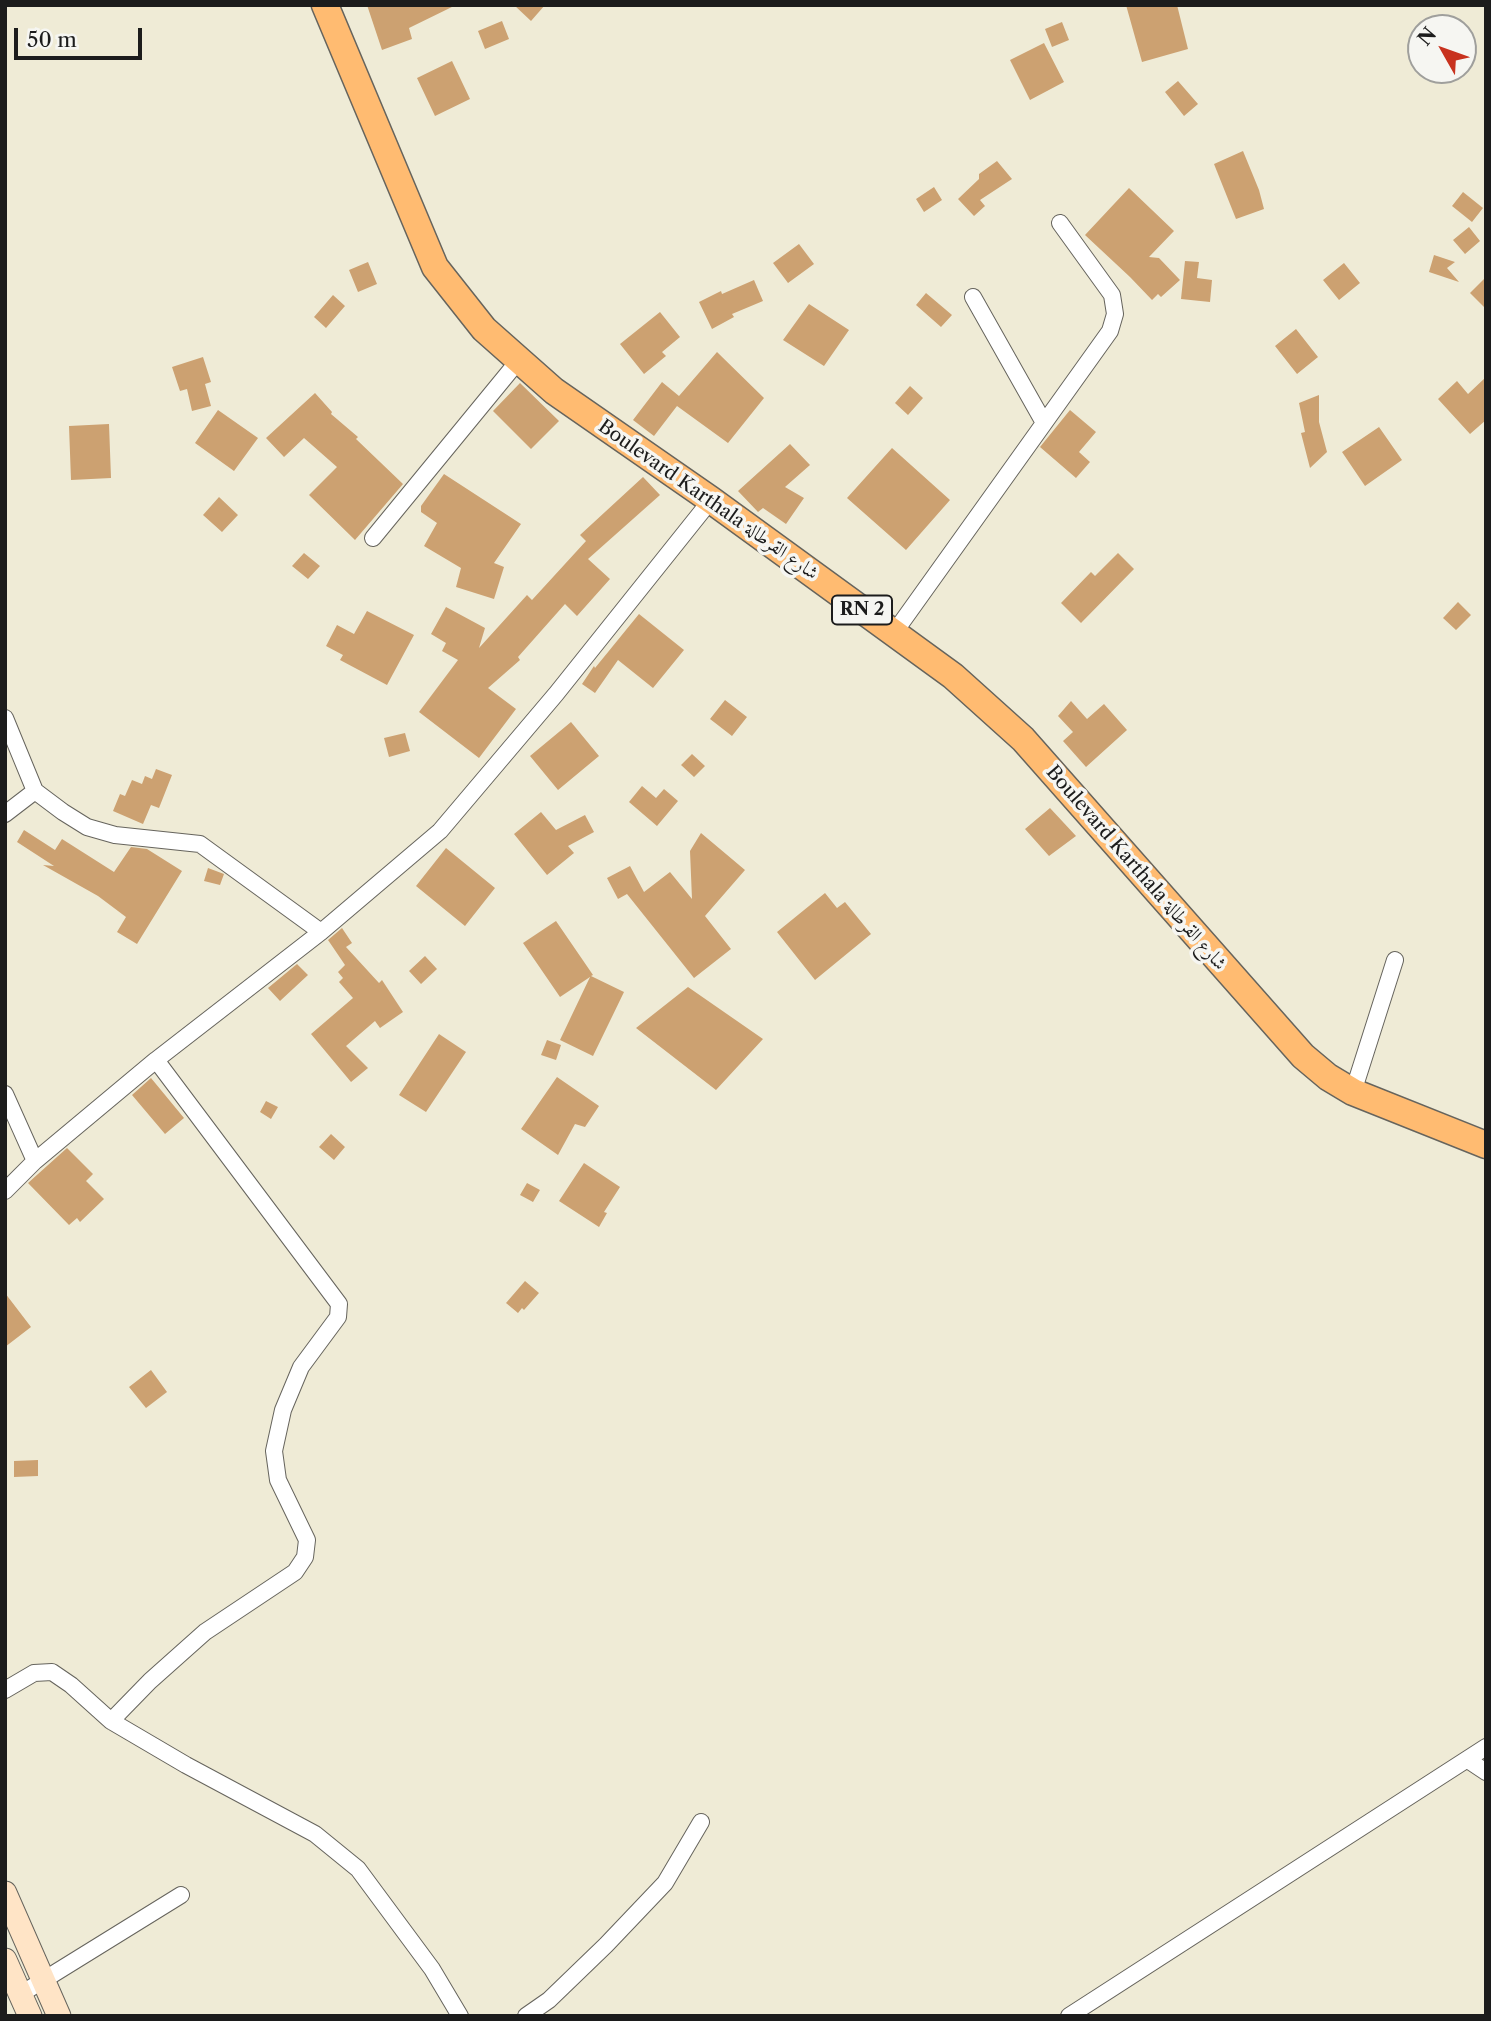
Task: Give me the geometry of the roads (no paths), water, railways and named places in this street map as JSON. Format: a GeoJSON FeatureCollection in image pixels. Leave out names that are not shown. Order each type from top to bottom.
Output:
{"type":"FeatureCollection","features":[{"type":"Feature","properties":{"kind":"main road","name":"Boulevard Karthala شارع القرطالة"},"geometry":{"type":"LineString","coordinates":[[326,5],[435,267],[484,329],[554,391],[711,500],[953,676],[1023,739],[1303,1056],[1328,1077],[1353,1093],[1486,1144]]}},
{"type":"Feature","properties":{"kind":"main road"},"geometry":{"type":"LineString","coordinates":[[5,1894],[58,2016]]}},
{"type":"Feature","properties":{"kind":"main road"},"geometry":{"type":"LineString","coordinates":[[5,1960],[30,2016]]}},
{"type":"Feature","properties":{"kind":"street"},"geometry":{"type":"LineString","coordinates":[[894,633],[1043,421],[1110,331],[1115,314],[1112,295],[1060,223]]}},
{"type":"Feature","properties":{"kind":"street"},"geometry":{"type":"LineString","coordinates":[[973,297],[1043,421]]}},
{"type":"Feature","properties":{"kind":"street"},"geometry":{"type":"LineString","coordinates":[[373,538],[519,360]]}},
{"type":"Feature","properties":{"kind":"street"},"geometry":{"type":"LineString","coordinates":[[5,1191],[36,1161],[156,1060],[321,932],[440,831],[556,694],[711,500]]}},
{"type":"Feature","properties":{"kind":"street"},"geometry":{"type":"LineString","coordinates":[[5,718],[35,790],[87,827],[115,835],[200,844],[321,932]]}},
{"type":"Feature","properties":{"kind":"street"},"geometry":{"type":"LineString","coordinates":[[5,814],[35,790]]}},
{"type":"Feature","properties":{"kind":"street"},"geometry":{"type":"LineString","coordinates":[[1353,1093],[1395,960]]}},
{"type":"Feature","properties":{"kind":"street"},"geometry":{"type":"LineString","coordinates":[[111,1721],[150,1681],[205,1632],[295,1572],[306,1557],[307,1539],[278,1480],[274,1451],[283,1410],[301,1367],[338,1317],[339,1304],[156,1060]]}},
{"type":"Feature","properties":{"kind":"street"},"geometry":{"type":"LineString","coordinates":[[5,1094],[36,1161]]}},
{"type":"Feature","properties":{"kind":"street"},"geometry":{"type":"LineString","coordinates":[[5,1690],[34,1673],[52,1672],[71,1685],[111,1721],[186,1765],[315,1834],[358,1869],[432,1969],[460,2016]]}},
{"type":"Feature","properties":{"kind":"street"},"geometry":{"type":"LineString","coordinates":[[1069,2016],[1486,1747]]}},
{"type":"Feature","properties":{"kind":"street"},"geometry":{"type":"LineString","coordinates":[[1468,1760],[1486,1772]]}},
{"type":"Feature","properties":{"kind":"street"},"geometry":{"type":"LineString","coordinates":[[526,2016],[549,2000],[665,1883],[701,1822]]}},
{"type":"Feature","properties":{"kind":"street"},"geometry":{"type":"LineString","coordinates":[[21,1994],[181,1895]]}}]}
